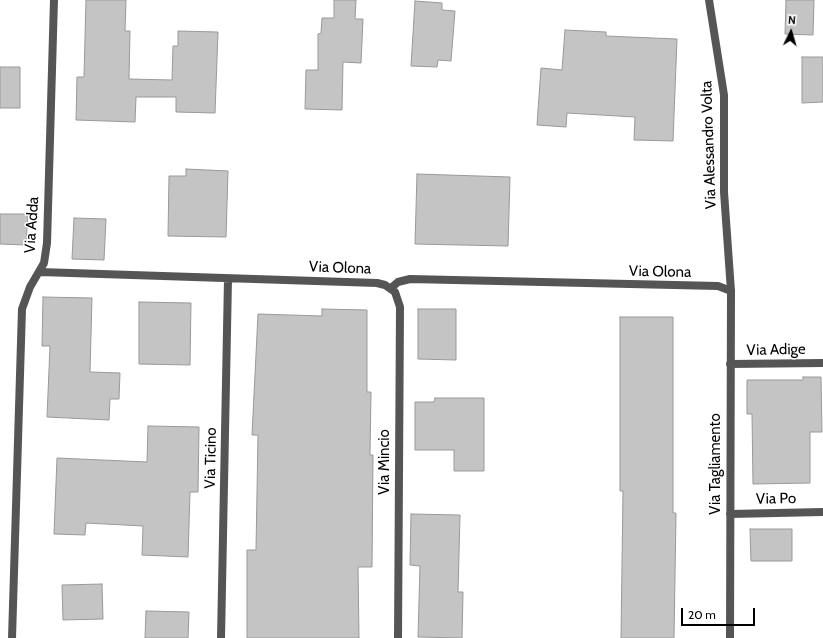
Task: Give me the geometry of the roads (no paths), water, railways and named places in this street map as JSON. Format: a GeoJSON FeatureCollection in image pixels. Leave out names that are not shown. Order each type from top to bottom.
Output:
{"type":"FeatureCollection","features":[{"type":"Feature","properties":{"kind":"street","name":"Via Adda"},"geometry":{"type":"LineString","coordinates":[[12,638],[22,309],[30,287],[44,263],[47,243],[54,0]]}},
{"type":"Feature","properties":{"kind":"street","name":"Via Alessandro Volta"},"geometry":{"type":"LineString","coordinates":[[709,0],[724,95],[724,192],[731,290]]}},
{"type":"Feature","properties":{"kind":"street","name":"Via Olona"},"geometry":{"type":"LineString","coordinates":[[40,272],[377,283],[391,288],[398,282],[410,279],[718,286],[731,290]]}},
{"type":"Feature","properties":{"kind":"street","name":"Via Ticino"},"geometry":{"type":"LineString","coordinates":[[222,638],[228,279]]}},
{"type":"Feature","properties":{"kind":"street","name":"Via Mincio"},"geometry":{"type":"LineString","coordinates":[[391,288],[398,297],[400,307],[398,638]]}},
{"type":"Feature","properties":{"kind":"street","name":"Via Tagliamento"},"geometry":{"type":"LineString","coordinates":[[730,638],[731,290]]}},
{"type":"Feature","properties":{"kind":"street","name":"Via Adige"},"geometry":{"type":"LineString","coordinates":[[730,364],[823,363]]}},
{"type":"Feature","properties":{"kind":"street","name":"Via Po"},"geometry":{"type":"LineString","coordinates":[[730,514],[823,512]]}}]}
